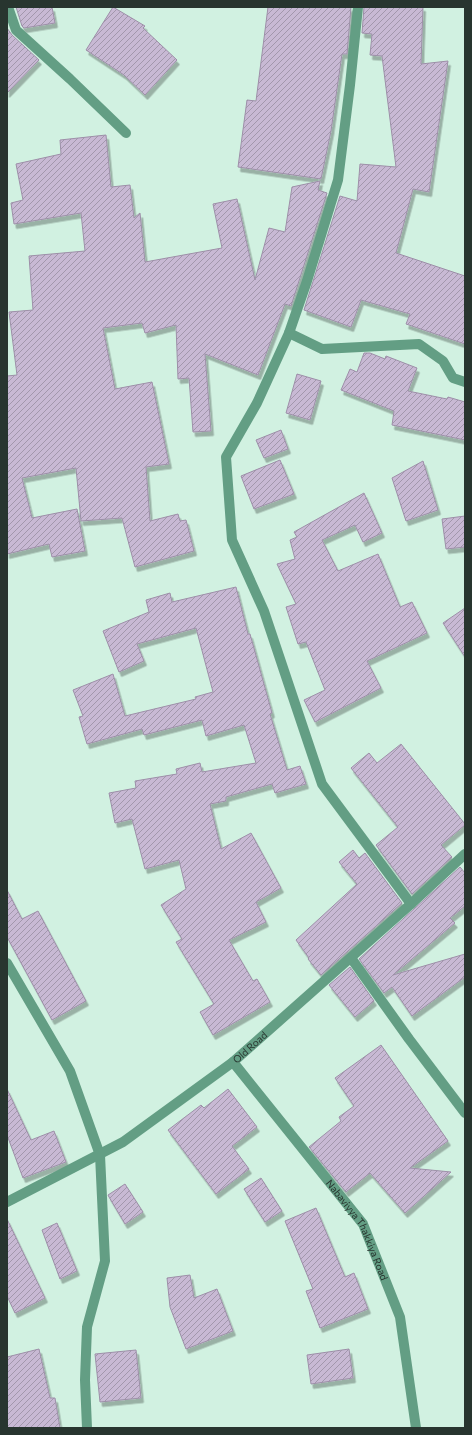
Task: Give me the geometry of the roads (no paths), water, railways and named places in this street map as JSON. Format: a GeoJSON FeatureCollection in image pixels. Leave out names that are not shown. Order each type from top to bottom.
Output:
{"type":"FeatureCollection","features":[{"type":"Feature","properties":{"kind":"street"},"geometry":{"type":"LineString","coordinates":[[8,7],[16,30],[126,133]]}},
{"type":"Feature","properties":{"kind":"street"},"geometry":{"type":"LineString","coordinates":[[358,7],[338,180],[307,281],[289,333],[257,403],[226,457],[232,540],[264,611],[322,784],[411,904]]}},
{"type":"Feature","properties":{"kind":"street"},"geometry":{"type":"LineString","coordinates":[[289,333],[322,349],[419,344],[443,361],[453,378],[465,382]]}},
{"type":"Feature","properties":{"kind":"street","name":"Old Road"},"geometry":{"type":"LineString","coordinates":[[7,1202],[123,1142],[233,1062],[351,958],[465,854]]}},
{"type":"Feature","properties":{"kind":"street"},"geometry":{"type":"LineString","coordinates":[[351,958],[409,1039],[465,1113]]}},
{"type":"Feature","properties":{"kind":"street"},"geometry":{"type":"LineString","coordinates":[[7,963],[70,1071],[100,1154],[106,1261],[87,1327],[85,1380],[88,1428]]}},
{"type":"Feature","properties":{"kind":"street","name":"Nabaviyya Thakkiya Road"},"geometry":{"type":"LineString","coordinates":[[233,1062],[363,1224],[400,1317],[416,1428]]}}]}
